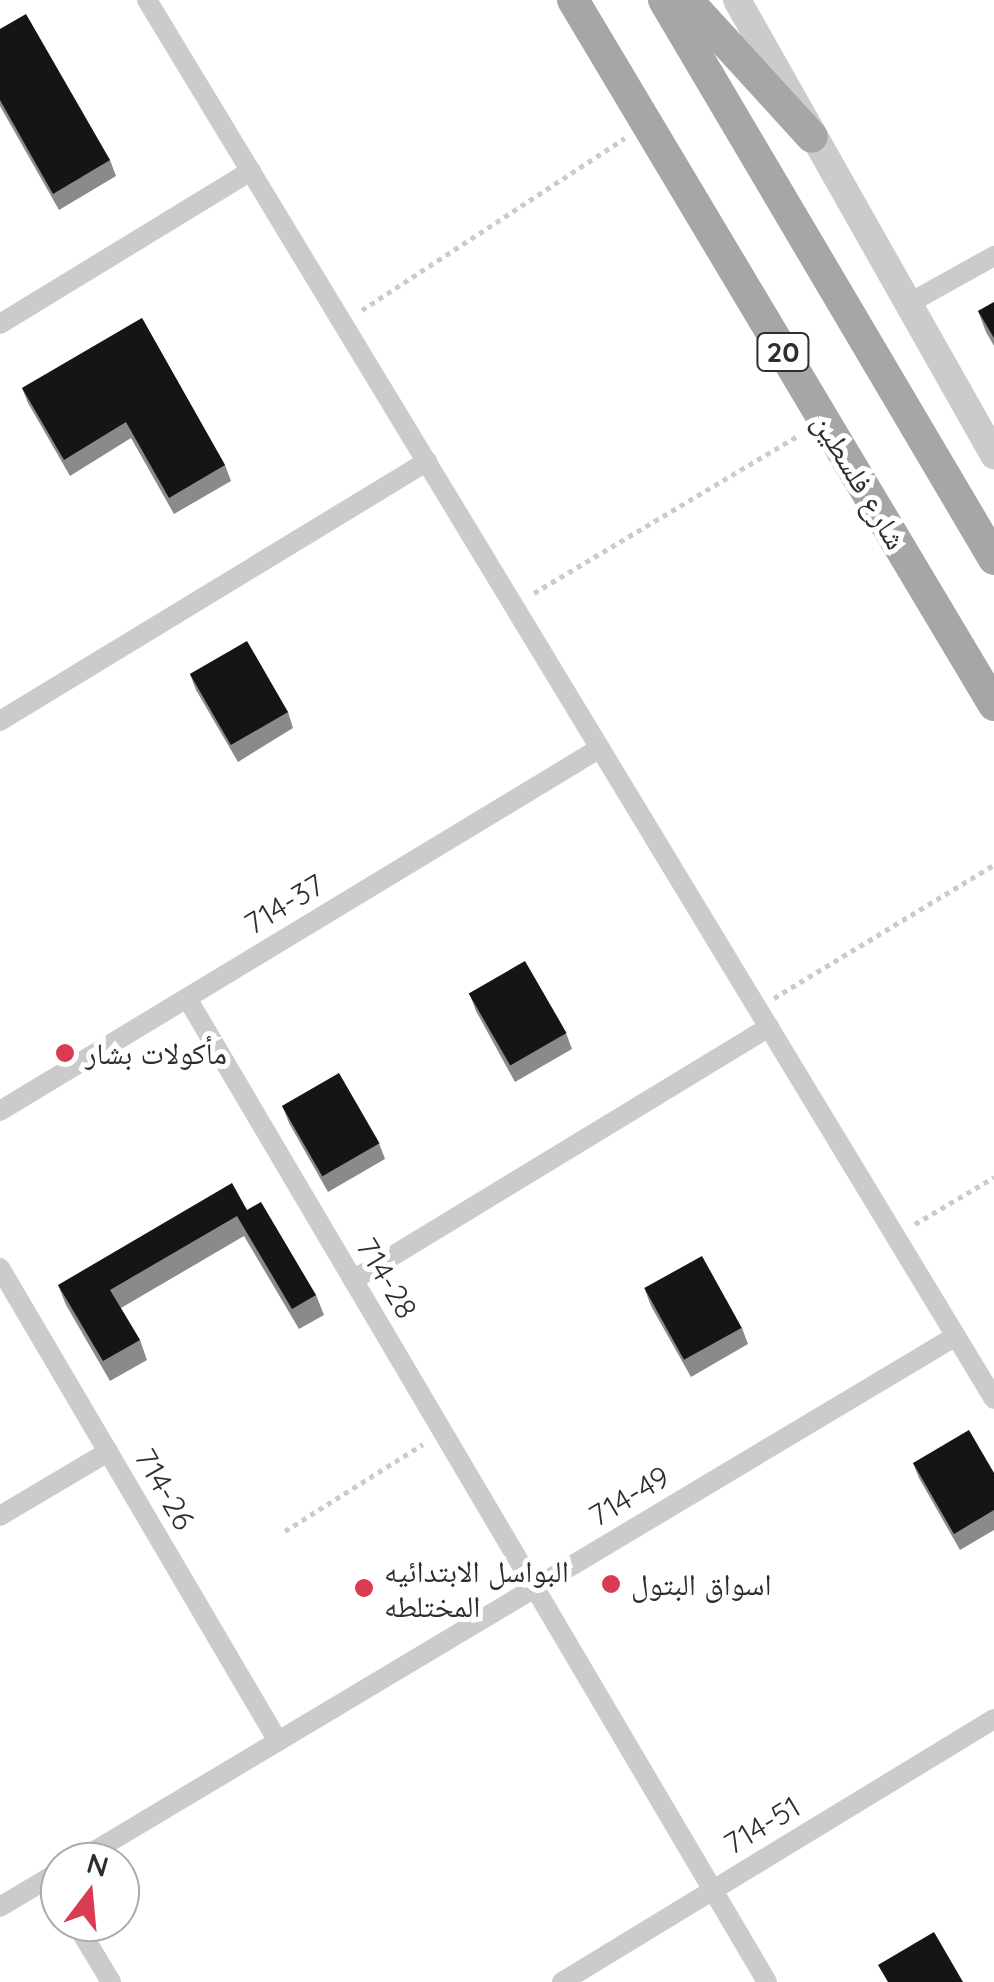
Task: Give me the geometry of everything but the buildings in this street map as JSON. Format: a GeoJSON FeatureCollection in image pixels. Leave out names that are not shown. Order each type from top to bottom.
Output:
{"type":"FeatureCollection","features":[{"type":"Feature","properties":{"kind":"main road","name":"شارع فلسطين"},"geometry":{"type":"LineString","coordinates":[[573,0],[994,705]]}},
{"type":"Feature","properties":{"kind":"main road","name":"20"},"geometry":{"type":"LineString","coordinates":[[664,0],[994,560]]}},
{"type":"Feature","properties":{"kind":"main road"},"geometry":{"type":"LineString","coordinates":[[687,0],[812,137]]}},
{"type":"Feature","properties":{"kind":"street"},"geometry":{"type":"LineString","coordinates":[[148,0],[994,1399]]}},
{"type":"Feature","properties":{"kind":"street"},"geometry":{"type":"LineString","coordinates":[[737,0],[994,456]]}},
{"type":"Feature","properties":{"kind":"street"},"geometry":{"type":"LineString","coordinates":[[0,324],[251,171]]}},
{"type":"Feature","properties":{"kind":"street"},"geometry":{"type":"LineString","coordinates":[[906,305],[994,256]]}},
{"type":"Feature","properties":{"kind":"street"},"geometry":{"type":"LineString","coordinates":[[0,721],[427,461]]}},
{"type":"Feature","properties":{"kind":"street","name":"714-37"},"geometry":{"type":"LineString","coordinates":[[0,1111],[600,748]]}},
{"type":"Feature","properties":{"kind":"street","name":"714-28"},"geometry":{"type":"LineString","coordinates":[[187,998],[767,1982]]}},
{"type":"Feature","properties":{"kind":"street"},"geometry":{"type":"LineString","coordinates":[[353,1280],[769,1027]]}},
{"type":"Feature","properties":{"kind":"street","name":"714-26"},"geometry":{"type":"LineString","coordinates":[[0,1268],[278,1741]]}},
{"type":"Feature","properties":{"kind":"street","name":"714-49"},"geometry":{"type":"LineString","coordinates":[[109,1842],[956,1336]]}},
{"type":"Feature","properties":{"kind":"street"},"geometry":{"type":"LineString","coordinates":[[0,1516],[108,1452]]}},
{"type":"Feature","properties":{"kind":"street","name":"714-51"},"geometry":{"type":"LineString","coordinates":[[562,1982],[994,1719]]}},
{"type":"Feature","properties":{"kind":"street"},"geometry":{"type":"LineString","coordinates":[[0,1907],[40,1889]]}},
{"type":"Feature","properties":{"kind":"street"},"geometry":{"type":"LineString","coordinates":[[88,1942],[112,1982]]}},
{"type":"Feature","properties":{"kind":"path"},"geometry":{"type":"LineString","coordinates":[[343,323],[647,124]]}},
{"type":"Feature","properties":{"kind":"path"},"geometry":{"type":"LineString","coordinates":[[514,605],[824,420]]}},
{"type":"Feature","properties":{"kind":"path"},"geometry":{"type":"LineString","coordinates":[[757,1008],[994,865]]}},
{"type":"Feature","properties":{"kind":"path"},"geometry":{"type":"LineString","coordinates":[[895,1235],[994,1177]]}},
{"type":"Feature","properties":{"kind":"path"},"geometry":{"type":"LineString","coordinates":[[285,1531],[443,1432]]}},
{"type":"Feature","properties":{"kind":"place","name":"مأكولات بشار"},"geometry":{"type":"Point","coordinates":[65,1053]}},
{"type":"Feature","properties":{"kind":"place","name":"اسواق البتول"},"geometry":{"type":"Point","coordinates":[611,1584]}},
{"type":"Feature","properties":{"kind":"place","name":"البواسل الابتدائيه المختلطه"},"geometry":{"type":"Point","coordinates":[364,1588]}}]}
